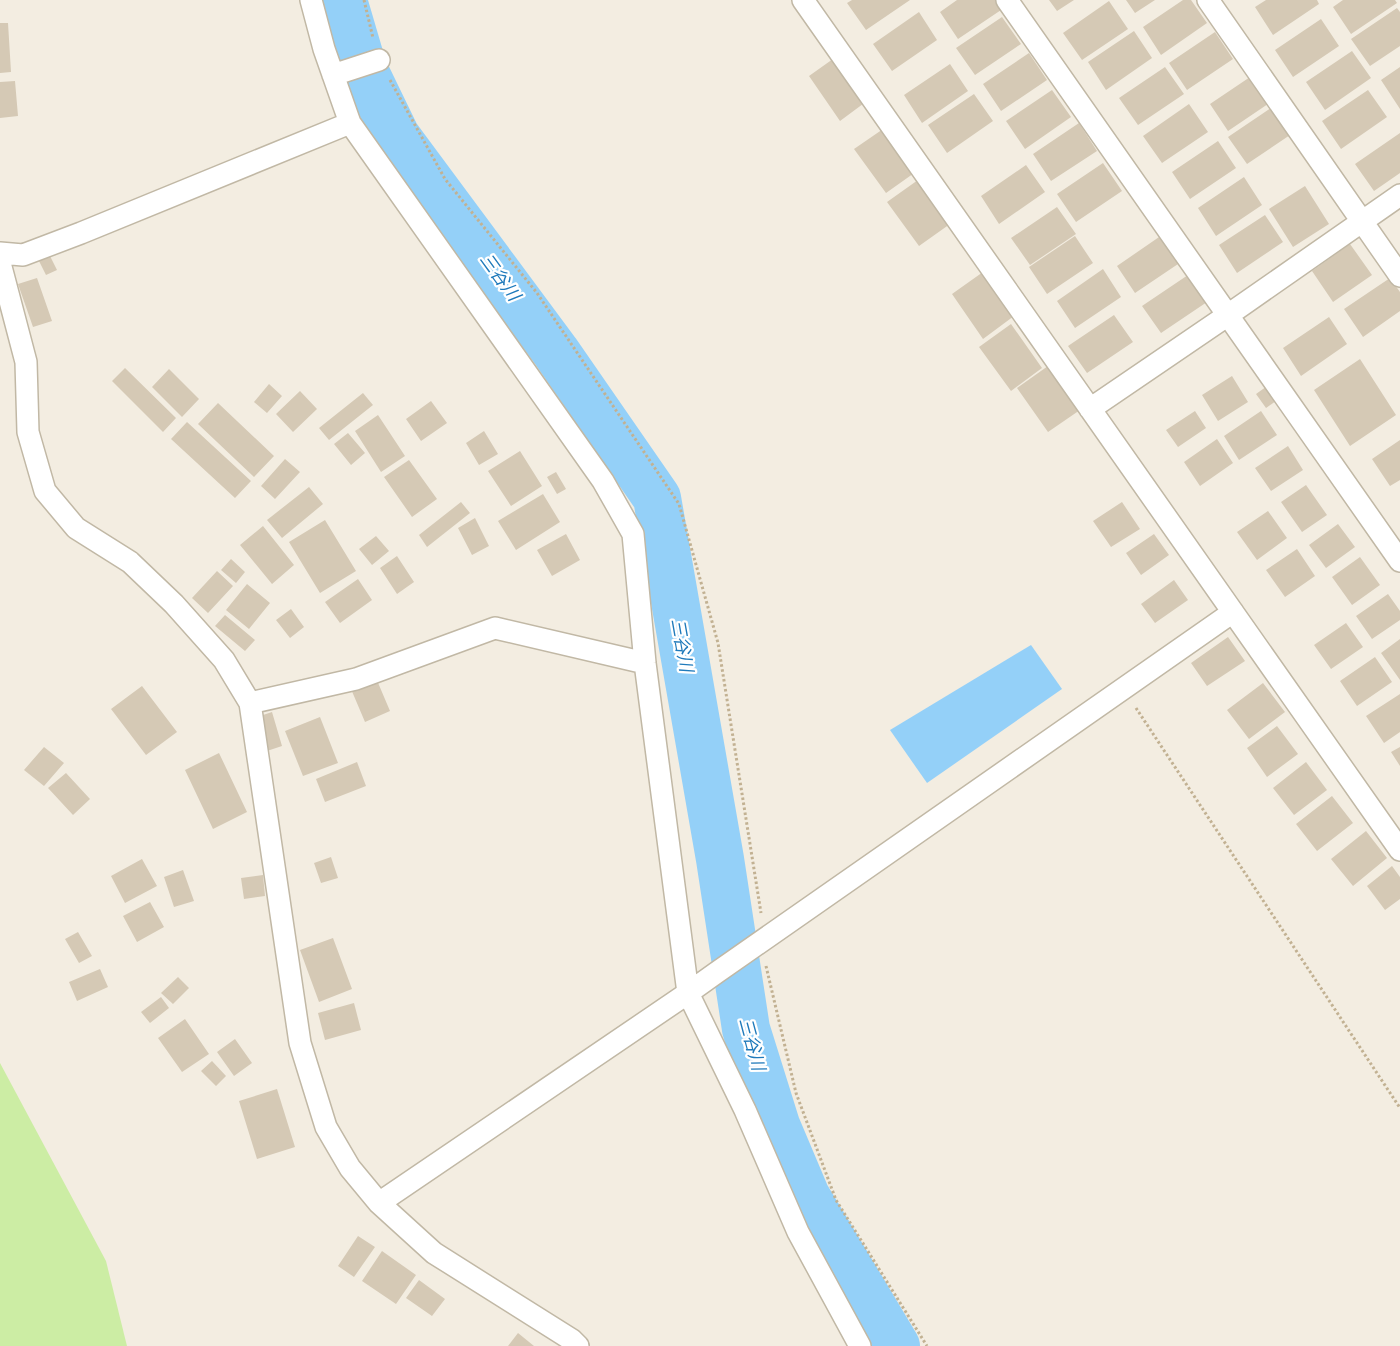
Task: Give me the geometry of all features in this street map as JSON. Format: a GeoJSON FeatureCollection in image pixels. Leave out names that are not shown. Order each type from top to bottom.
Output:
{"type":"FeatureCollection","features":[{"type":"Feature","properties":{"kind":"street"},"geometry":{"type":"LineString","coordinates":[[310,0],[350,123],[603,481],[633,534],[645,663],[688,993],[745,1110],[798,1232],[860,1346]]}},
{"type":"Feature","properties":{"kind":"street"},"geometry":{"type":"LineString","coordinates":[[803,0],[1400,850]]}},
{"type":"Feature","properties":{"kind":"street"},"geometry":{"type":"LineString","coordinates":[[1007,0],[1400,560]]}},
{"type":"Feature","properties":{"kind":"street"},"geometry":{"type":"LineString","coordinates":[[1208,0],[1400,276]]}},
{"type":"Feature","properties":{"kind":"street"},"geometry":{"type":"LineString","coordinates":[[334,74],[375,61]]}},
{"type":"Feature","properties":{"kind":"street"},"geometry":{"type":"LineString","coordinates":[[0,253],[23,255],[350,123]]}},
{"type":"Feature","properties":{"kind":"street"},"geometry":{"type":"LineString","coordinates":[[1090,409],[1400,195]]}},
{"type":"Feature","properties":{"kind":"street"},"geometry":{"type":"LineString","coordinates":[[0,263],[26,362],[28,432],[45,491],[76,528],[130,562],[174,604],[224,660],[250,703],[300,1043],[326,1127],[350,1168],[379,1203],[434,1253],[572,1340],[578,1346]]}},
{"type":"Feature","properties":{"kind":"street"},"geometry":{"type":"LineString","coordinates":[[379,1203],[688,993],[1233,612]]}},
{"type":"Feature","properties":{"kind":"street"},"geometry":{"type":"LineString","coordinates":[[250,703],[356,679],[495,628],[645,663]]}},
{"type":"Feature","properties":{"kind":"path"},"geometry":{"type":"LineString","coordinates":[[1123,688],[1400,1108]]}},
{"type":"Feature","properties":{"kind":"path"},"geometry":{"type":"LineString","coordinates":[[760,942],[796,1094],[836,1200],[927,1346]]}},
{"type":"Feature","properties":{"kind":"green space"},"geometry":{"type":"Polygon","coordinates":[[[0,1063],[106,1261],[127,1346],[0,1346],[0,1063]]]}},
{"type":"Feature","properties":{"kind":"water"},"geometry":{"type":"Polygon","coordinates":[[[1031,645],[1062,689],[927,783],[890,730],[1031,645]]]}},
{"type":"Feature","properties":{"kind":"building"},"geometry":{"type":"Polygon","coordinates":[[[852,0],[910,0],[866,30],[847,3],[852,0]]]}},
{"type":"Feature","properties":{"kind":"building"},"geometry":{"type":"Polygon","coordinates":[[[957,0],[999,0],[1004,8],[958,39],[940,12],[957,0]]]}},
{"type":"Feature","properties":{"kind":"building"},"geometry":{"type":"Polygon","coordinates":[[[1049,0],[1074,0],[1057,11],[1049,0]]]}},
{"type":"Feature","properties":{"kind":"building"},"geometry":{"type":"Polygon","coordinates":[[[1126,0],[1155,0],[1135,13],[1126,0]]]}},
{"type":"Feature","properties":{"kind":"building"},"geometry":{"type":"Polygon","coordinates":[[[1183,0],[1191,0],[1207,23],[1161,55],[1143,27],[1183,0]]]}},
{"type":"Feature","properties":{"kind":"building"},"geometry":{"type":"Polygon","coordinates":[[[1266,0],[1317,0],[1319,4],[1273,35],[1255,7],[1266,0]]]}},
{"type":"Feature","properties":{"kind":"building"},"geometry":{"type":"Polygon","coordinates":[[[1343,0],[1395,0],[1397,3],[1351,34],[1333,7],[1343,0]]]}},
{"type":"Feature","properties":{"kind":"building"},"geometry":{"type":"Polygon","coordinates":[[[1109,1],[1128,29],[1082,60],[1063,33],[1109,1]]]}},
{"type":"Feature","properties":{"kind":"building"},"geometry":{"type":"Polygon","coordinates":[[[1397,8],[1400,12],[1400,46],[1370,66],[1351,39],[1397,8]]]}},
{"type":"Feature","properties":{"kind":"building"},"geometry":{"type":"Polygon","coordinates":[[[919,12],[937,40],[892,71],[873,44],[919,12]]]}},
{"type":"Feature","properties":{"kind":"building"},"geometry":{"type":"Polygon","coordinates":[[[1002,17],[1021,44],[975,75],[956,48],[1002,17]]]}},
{"type":"Feature","properties":{"kind":"building"},"geometry":{"type":"Polygon","coordinates":[[[1321,19],[1339,46],[1293,77],[1275,50],[1321,19]]]}},
{"type":"Feature","properties":{"kind":"building"},"geometry":{"type":"Polygon","coordinates":[[[0,23],[8,23],[11,72],[0,73],[0,23]]]}},
{"type":"Feature","properties":{"kind":"building"},"geometry":{"type":"Polygon","coordinates":[[[1134,31],[1152,58],[1106,90],[1088,62],[1134,31]]]}},
{"type":"Feature","properties":{"kind":"building"},"geometry":{"type":"Polygon","coordinates":[[[1215,32],[1233,59],[1187,90],[1169,63],[1215,32]]]}},
{"type":"Feature","properties":{"kind":"building"},"geometry":{"type":"Polygon","coordinates":[[[1352,51],[1371,78],[1325,110],[1306,82],[1352,51]]]}},
{"type":"Feature","properties":{"kind":"building"},"geometry":{"type":"Polygon","coordinates":[[[1029,53],[1047,80],[1001,111],[983,84],[1029,53]]]}},
{"type":"Feature","properties":{"kind":"building"},"geometry":{"type":"Polygon","coordinates":[[[840,54],[871,98],[840,121],[809,76],[840,54]]]}},
{"type":"Feature","properties":{"kind":"building"},"geometry":{"type":"Polygon","coordinates":[[[950,64],[968,91],[922,123],[904,95],[950,64]]]}},
{"type":"Feature","properties":{"kind":"building"},"geometry":{"type":"Polygon","coordinates":[[[1165,67],[1184,94],[1138,125],[1119,98],[1165,67]]]}},
{"type":"Feature","properties":{"kind":"building"},"geometry":{"type":"Polygon","coordinates":[[[1400,67],[1400,109],[1381,80],[1400,67]]]}},
{"type":"Feature","properties":{"kind":"building"},"geometry":{"type":"Polygon","coordinates":[[[1256,73],[1274,100],[1228,131],[1210,104],[1256,73]]]}},
{"type":"Feature","properties":{"kind":"building"},"geometry":{"type":"Polygon","coordinates":[[[15,81],[18,116],[0,118],[0,82],[15,81]]]}},
{"type":"Feature","properties":{"kind":"building"},"geometry":{"type":"Polygon","coordinates":[[[1052,90],[1071,117],[1025,149],[1006,121],[1052,90]]]}},
{"type":"Feature","properties":{"kind":"building"},"geometry":{"type":"Polygon","coordinates":[[[1368,90],[1387,117],[1341,149],[1322,121],[1368,90]]]}},
{"type":"Feature","properties":{"kind":"building"},"geometry":{"type":"Polygon","coordinates":[[[974,94],[993,121],[947,153],[928,125],[974,94]]]}},
{"type":"Feature","properties":{"kind":"building"},"geometry":{"type":"Polygon","coordinates":[[[1189,104],[1208,132],[1162,163],[1143,136],[1189,104]]]}},
{"type":"Feature","properties":{"kind":"building"},"geometry":{"type":"Polygon","coordinates":[[[1274,106],[1293,133],[1247,164],[1228,137],[1274,106]]]}},
{"type":"Feature","properties":{"kind":"building"},"geometry":{"type":"Polygon","coordinates":[[[1079,123],[1097,151],[1051,181],[1033,154],[1079,123]]]}},
{"type":"Feature","properties":{"kind":"building"},"geometry":{"type":"Polygon","coordinates":[[[886,127],[917,171],[886,193],[854,149],[886,127]]]}},
{"type":"Feature","properties":{"kind":"building"},"geometry":{"type":"Polygon","coordinates":[[[1400,133],[1400,173],[1374,191],[1355,164],[1400,133]]]}},
{"type":"Feature","properties":{"kind":"building"},"geometry":{"type":"Polygon","coordinates":[[[1218,141],[1236,168],[1190,199],[1172,172],[1218,141]]]}},
{"type":"Feature","properties":{"kind":"building"},"geometry":{"type":"Polygon","coordinates":[[[1103,163],[1122,191],[1076,222],[1057,194],[1103,163]]]}},
{"type":"Feature","properties":{"kind":"building"},"geometry":{"type":"Polygon","coordinates":[[[1026,165],[1045,192],[999,224],[981,196],[1026,165]]]}},
{"type":"Feature","properties":{"kind":"building"},"geometry":{"type":"Polygon","coordinates":[[[1244,177],[1262,205],[1216,236],[1198,208],[1244,177]]]}},
{"type":"Feature","properties":{"kind":"building"},"geometry":{"type":"Polygon","coordinates":[[[918,180],[950,224],[919,246],[887,202],[918,180]]]}},
{"type":"Feature","properties":{"kind":"building"},"geometry":{"type":"Polygon","coordinates":[[[1305,186],[1329,224],[1293,247],[1269,209],[1305,186]]]}},
{"type":"Feature","properties":{"kind":"building"},"geometry":{"type":"Polygon","coordinates":[[[1057,207],[1076,234],[1030,265],[1011,238],[1057,207]]]}},
{"type":"Feature","properties":{"kind":"building"},"geometry":{"type":"Polygon","coordinates":[[[1265,215],[1283,242],[1237,273],[1219,245],[1265,215]]]}},
{"type":"Feature","properties":{"kind":"building"},"geometry":{"type":"Polygon","coordinates":[[[1162,235],[1181,262],[1135,293],[1117,266],[1162,235]]]}},
{"type":"Feature","properties":{"kind":"building"},"geometry":{"type":"Polygon","coordinates":[[[1075,236],[1093,263],[1047,294],[1029,267],[1075,236]]]}},
{"type":"Feature","properties":{"kind":"building"},"geometry":{"type":"Polygon","coordinates":[[[1350,244],[1372,275],[1333,302],[1312,271],[1350,244]]]}},
{"type":"Feature","properties":{"kind":"building"},"geometry":{"type":"Polygon","coordinates":[[[48,252],[57,270],[46,275],[37,257],[48,252]]]}},
{"type":"Feature","properties":{"kind":"building"},"geometry":{"type":"Polygon","coordinates":[[[1103,269],[1121,297],[1075,328],[1057,301],[1103,269]]]}},
{"type":"Feature","properties":{"kind":"building"},"geometry":{"type":"Polygon","coordinates":[[[983,272],[1014,316],[983,339],[952,294],[983,272]]]}},
{"type":"Feature","properties":{"kind":"building"},"geometry":{"type":"Polygon","coordinates":[[[1188,275],[1207,302],[1161,333],[1142,306],[1188,275]]]}},
{"type":"Feature","properties":{"kind":"building"},"geometry":{"type":"Polygon","coordinates":[[[37,278],[52,321],[33,327],[18,284],[37,278]]]}},
{"type":"Feature","properties":{"kind":"building"},"geometry":{"type":"Polygon","coordinates":[[[1390,278],[1400,292],[1400,311],[1363,337],[1344,309],[1390,278]]]}},
{"type":"Feature","properties":{"kind":"building"},"geometry":{"type":"Polygon","coordinates":[[[1114,315],[1133,342],[1087,373],[1068,346],[1114,315]]]}},
{"type":"Feature","properties":{"kind":"building"},"geometry":{"type":"Polygon","coordinates":[[[1329,317],[1347,344],[1301,376],[1283,348],[1329,317]]]}},
{"type":"Feature","properties":{"kind":"building"},"geometry":{"type":"Polygon","coordinates":[[[1011,324],[1042,368],[1011,391],[979,347],[1011,324]]]}},
{"type":"Feature","properties":{"kind":"building"},"geometry":{"type":"Polygon","coordinates":[[[1360,359],[1396,415],[1350,446],[1314,390],[1360,359]]]}},
{"type":"Feature","properties":{"kind":"building"},"geometry":{"type":"Polygon","coordinates":[[[1048,366],[1080,410],[1048,432],[1017,388],[1048,366]]]}},
{"type":"Feature","properties":{"kind":"building"},"geometry":{"type":"Polygon","coordinates":[[[125,368],[176,418],[163,432],[112,381],[125,368]]]}},
{"type":"Feature","properties":{"kind":"building"},"geometry":{"type":"Polygon","coordinates":[[[169,369],[199,399],[182,417],[152,387],[169,369]]]}},
{"type":"Feature","properties":{"kind":"building"},"geometry":{"type":"Polygon","coordinates":[[[1232,376],[1248,402],[1218,421],[1202,395],[1232,376]]]}},
{"type":"Feature","properties":{"kind":"building"},"geometry":{"type":"Polygon","coordinates":[[[269,384],[282,396],[267,413],[254,402],[269,384]]]}},
{"type":"Feature","properties":{"kind":"building"},"geometry":{"type":"Polygon","coordinates":[[[1270,384],[1280,398],[1266,408],[1256,394],[1270,384]]]}},
{"type":"Feature","properties":{"kind":"building"},"geometry":{"type":"Polygon","coordinates":[[[300,391],[317,409],[293,432],[276,414],[300,391]]]}},
{"type":"Feature","properties":{"kind":"building"},"geometry":{"type":"Polygon","coordinates":[[[363,393],[373,405],[329,440],[319,428],[363,393]]]}},
{"type":"Feature","properties":{"kind":"building"},"geometry":{"type":"Polygon","coordinates":[[[431,401],[447,423],[421,441],[406,419],[431,401]]]}},
{"type":"Feature","properties":{"kind":"building"},"geometry":{"type":"Polygon","coordinates":[[[218,403],[274,456],[254,477],[198,424],[218,403]]]}},
{"type":"Feature","properties":{"kind":"building"},"geometry":{"type":"Polygon","coordinates":[[[1195,411],[1206,428],[1178,447],[1166,430],[1195,411]]]}},
{"type":"Feature","properties":{"kind":"building"},"geometry":{"type":"Polygon","coordinates":[[[1261,411],[1277,435],[1239,460],[1224,436],[1261,411]]]}},
{"type":"Feature","properties":{"kind":"building"},"geometry":{"type":"Polygon","coordinates":[[[378,415],[405,456],[381,472],[355,431],[378,415]]]}},
{"type":"Feature","properties":{"kind":"building"},"geometry":{"type":"Polygon","coordinates":[[[187,422],[251,481],[235,498],[171,439],[187,422]]]}},
{"type":"Feature","properties":{"kind":"building"},"geometry":{"type":"Polygon","coordinates":[[[484,431],[498,454],[479,465],[466,443],[484,431]]]}},
{"type":"Feature","properties":{"kind":"building"},"geometry":{"type":"Polygon","coordinates":[[[348,433],[365,453],[351,465],[334,444],[348,433]]]}},
{"type":"Feature","properties":{"kind":"building"},"geometry":{"type":"Polygon","coordinates":[[[1217,439],[1233,463],[1200,486],[1184,462],[1217,439]]]}},
{"type":"Feature","properties":{"kind":"building"},"geometry":{"type":"Polygon","coordinates":[[[1400,440],[1400,480],[1390,486],[1372,459],[1400,440]]]}},
{"type":"Feature","properties":{"kind":"building"},"geometry":{"type":"Polygon","coordinates":[[[1288,446],[1303,470],[1271,491],[1255,468],[1288,446]]]}},
{"type":"Feature","properties":{"kind":"building"},"geometry":{"type":"Polygon","coordinates":[[[520,451],[542,486],[511,506],[488,471],[520,451]]]}},
{"type":"Feature","properties":{"kind":"building"},"geometry":{"type":"Polygon","coordinates":[[[285,459],[300,472],[275,499],[261,486],[285,459]]]}},
{"type":"Feature","properties":{"kind":"building"},"geometry":{"type":"Polygon","coordinates":[[[409,460],[437,499],[412,517],[384,477],[409,460]]]}},
{"type":"Feature","properties":{"kind":"building"},"geometry":{"type":"Polygon","coordinates":[[[556,472],[566,489],[557,494],[547,477],[556,472]]]}},
{"type":"Feature","properties":{"kind":"building"},"geometry":{"type":"Polygon","coordinates":[[[1306,485],[1327,515],[1302,532],[1281,502],[1306,485]]]}},
{"type":"Feature","properties":{"kind":"building"},"geometry":{"type":"Polygon","coordinates":[[[309,487],[323,504],[282,538],[267,520],[309,487]]]}},
{"type":"Feature","properties":{"kind":"building"},"geometry":{"type":"Polygon","coordinates":[[[543,494],[560,522],[516,550],[498,521],[543,494]]]}},
{"type":"Feature","properties":{"kind":"building"},"geometry":{"type":"Polygon","coordinates":[[[461,502],[470,513],[427,547],[419,535],[461,502]]]}},
{"type":"Feature","properties":{"kind":"building"},"geometry":{"type":"Polygon","coordinates":[[[1122,502],[1140,529],[1111,547],[1093,521],[1122,502]]]}},
{"type":"Feature","properties":{"kind":"building"},"geometry":{"type":"Polygon","coordinates":[[[1268,511],[1287,538],[1257,560],[1237,532],[1268,511]]]}},
{"type":"Feature","properties":{"kind":"building"},"geometry":{"type":"Polygon","coordinates":[[[475,518],[489,546],[472,555],[458,528],[475,518]]]}},
{"type":"Feature","properties":{"kind":"building"},"geometry":{"type":"Polygon","coordinates":[[[325,520],[356,571],[320,593],[289,542],[325,520]]]}},
{"type":"Feature","properties":{"kind":"building"},"geometry":{"type":"Polygon","coordinates":[[[1338,524],[1355,547],[1326,568],[1309,545],[1338,524]]]}},
{"type":"Feature","properties":{"kind":"building"},"geometry":{"type":"Polygon","coordinates":[[[263,526],[294,565],[272,584],[240,545],[263,526]]]}},
{"type":"Feature","properties":{"kind":"building"},"geometry":{"type":"Polygon","coordinates":[[[566,534],[580,560],[552,576],[537,550],[566,534]]]}},
{"type":"Feature","properties":{"kind":"building"},"geometry":{"type":"Polygon","coordinates":[[[1154,534],[1169,555],[1141,575],[1126,553],[1154,534]]]}},
{"type":"Feature","properties":{"kind":"building"},"geometry":{"type":"Polygon","coordinates":[[[376,536],[389,551],[372,565],[359,549],[376,536]]]}},
{"type":"Feature","properties":{"kind":"building"},"geometry":{"type":"Polygon","coordinates":[[[1297,549],[1315,576],[1285,597],[1266,570],[1297,549]]]}},
{"type":"Feature","properties":{"kind":"building"},"geometry":{"type":"Polygon","coordinates":[[[397,556],[414,582],[397,594],[380,568],[397,556]]]}},
{"type":"Feature","properties":{"kind":"building"},"geometry":{"type":"Polygon","coordinates":[[[1360,557],[1380,585],[1352,605],[1332,577],[1360,557]]]}},
{"type":"Feature","properties":{"kind":"building"},"geometry":{"type":"Polygon","coordinates":[[[231,559],[245,572],[236,583],[221,570],[231,559]]]}},
{"type":"Feature","properties":{"kind":"building"},"geometry":{"type":"Polygon","coordinates":[[[217,571],[233,586],[208,613],[192,598],[217,571]]]}},
{"type":"Feature","properties":{"kind":"building"},"geometry":{"type":"Polygon","coordinates":[[[358,579],[372,600],[340,623],[325,602],[358,579]]]}},
{"type":"Feature","properties":{"kind":"building"},"geometry":{"type":"Polygon","coordinates":[[[1174,580],[1188,600],[1155,623],[1141,604],[1174,580]]]}},
{"type":"Feature","properties":{"kind":"building"},"geometry":{"type":"Polygon","coordinates":[[[247,584],[270,603],[249,629],[226,610],[247,584]]]}},
{"type":"Feature","properties":{"kind":"building"},"geometry":{"type":"Polygon","coordinates":[[[1388,594],[1400,611],[1400,620],[1372,639],[1356,616],[1388,594]]]}},
{"type":"Feature","properties":{"kind":"building"},"geometry":{"type":"Polygon","coordinates":[[[291,609],[304,627],[290,638],[276,620],[291,609]]]}},
{"type":"Feature","properties":{"kind":"building"},"geometry":{"type":"Polygon","coordinates":[[[225,615],[255,640],[245,651],[215,626],[225,615]]]}},
{"type":"Feature","properties":{"kind":"building"},"geometry":{"type":"Polygon","coordinates":[[[1346,623],[1363,647],[1331,669],[1314,645],[1346,623]]]}},
{"type":"Feature","properties":{"kind":"building"},"geometry":{"type":"Polygon","coordinates":[[[1228,637],[1245,661],[1207,686],[1191,663],[1228,637]]]}},
{"type":"Feature","properties":{"kind":"building"},"geometry":{"type":"Polygon","coordinates":[[[1400,639],[1400,680],[1381,653],[1400,639]]]}},
{"type":"Feature","properties":{"kind":"building"},"geometry":{"type":"Polygon","coordinates":[[[1375,657],[1392,682],[1357,706],[1340,681],[1375,657]]]}},
{"type":"Feature","properties":{"kind":"building"},"geometry":{"type":"Polygon","coordinates":[[[376,678],[390,711],[365,722],[351,689],[376,678]]]}},
{"type":"Feature","properties":{"kind":"building"},"geometry":{"type":"Polygon","coordinates":[[[1263,683],[1285,712],[1249,739],[1227,710],[1263,683]]]}},
{"type":"Feature","properties":{"kind":"building"},"geometry":{"type":"Polygon","coordinates":[[[142,686],[177,732],[146,755],[111,709],[142,686]]]}},
{"type":"Feature","properties":{"kind":"building"},"geometry":{"type":"Polygon","coordinates":[[[1400,694],[1400,732],[1384,743],[1366,716],[1400,694]]]}},
{"type":"Feature","properties":{"kind":"building"},"geometry":{"type":"Polygon","coordinates":[[[272,712],[282,746],[267,751],[257,717],[272,712]]]}},
{"type":"Feature","properties":{"kind":"building"},"geometry":{"type":"Polygon","coordinates":[[[320,717],[338,763],[303,776],[285,731],[320,717]]]}},
{"type":"Feature","properties":{"kind":"building"},"geometry":{"type":"Polygon","coordinates":[[[1277,726],[1298,754],[1267,777],[1247,748],[1277,726]]]}},
{"type":"Feature","properties":{"kind":"building"},"geometry":{"type":"Polygon","coordinates":[[[44,747],[64,763],[44,786],[24,770],[44,747]]]}},
{"type":"Feature","properties":{"kind":"building"},"geometry":{"type":"Polygon","coordinates":[[[1400,747],[1400,766],[1391,752],[1400,747]]]}},
{"type":"Feature","properties":{"kind":"building"},"geometry":{"type":"Polygon","coordinates":[[[219,753],[247,812],[213,829],[185,770],[219,753]]]}},
{"type":"Feature","properties":{"kind":"building"},"geometry":{"type":"Polygon","coordinates":[[[357,762],[366,786],[325,802],[316,779],[357,762]]]}},
{"type":"Feature","properties":{"kind":"building"},"geometry":{"type":"Polygon","coordinates":[[[1306,762],[1327,790],[1294,815],[1273,788],[1306,762]]]}},
{"type":"Feature","properties":{"kind":"building"},"geometry":{"type":"Polygon","coordinates":[[[66,773],[90,799],[73,815],[48,788],[66,773]]]}},
{"type":"Feature","properties":{"kind":"building"},"geometry":{"type":"Polygon","coordinates":[[[1332,796],[1353,823],[1317,851],[1296,824],[1332,796]]]}},
{"type":"Feature","properties":{"kind":"building"},"geometry":{"type":"Polygon","coordinates":[[[1366,831],[1387,858],[1353,886],[1331,859],[1366,831]]]}},
{"type":"Feature","properties":{"kind":"building"},"geometry":{"type":"Polygon","coordinates":[[[331,857],[338,878],[321,883],[314,863],[331,857]]]}},
{"type":"Feature","properties":{"kind":"building"},"geometry":{"type":"Polygon","coordinates":[[[142,859],[157,886],[125,903],[111,876],[142,859]]]}},
{"type":"Feature","properties":{"kind":"building"},"geometry":{"type":"Polygon","coordinates":[[[1392,866],[1400,877],[1400,899],[1385,910],[1367,886],[1392,866]]]}},
{"type":"Feature","properties":{"kind":"building"},"geometry":{"type":"Polygon","coordinates":[[[183,870],[194,901],[174,907],[164,877],[183,870]]]}},
{"type":"Feature","properties":{"kind":"building"},"geometry":{"type":"Polygon","coordinates":[[[263,875],[265,896],[244,899],[241,878],[263,875]]]}},
{"type":"Feature","properties":{"kind":"building"},"geometry":{"type":"Polygon","coordinates":[[[150,902],[164,927],[137,942],[123,916],[150,902]]]}},
{"type":"Feature","properties":{"kind":"building"},"geometry":{"type":"Polygon","coordinates":[[[78,932],[92,956],[79,963],[65,939],[78,932]]]}},
{"type":"Feature","properties":{"kind":"building"},"geometry":{"type":"Polygon","coordinates":[[[333,938],[352,989],[319,1002],[300,950],[333,938]]]}},
{"type":"Feature","properties":{"kind":"building"},"geometry":{"type":"Polygon","coordinates":[[[100,969],[108,987],[77,1001],[69,982],[100,969]]]}},
{"type":"Feature","properties":{"kind":"building"},"geometry":{"type":"Polygon","coordinates":[[[178,977],[189,988],[173,1004],[161,993],[178,977]]]}},
{"type":"Feature","properties":{"kind":"building"},"geometry":{"type":"Polygon","coordinates":[[[161,997],[169,1008],[150,1023],[141,1012],[161,997]]]}},
{"type":"Feature","properties":{"kind":"building"},"geometry":{"type":"Polygon","coordinates":[[[354,1003],[361,1030],[325,1040],[318,1013],[354,1003]]]}},
{"type":"Feature","properties":{"kind":"building"},"geometry":{"type":"Polygon","coordinates":[[[185,1019],[209,1054],[182,1072],[158,1038],[185,1019]]]}},
{"type":"Feature","properties":{"kind":"building"},"geometry":{"type":"Polygon","coordinates":[[[235,1039],[252,1063],[234,1076],[217,1052],[235,1039]]]}},
{"type":"Feature","properties":{"kind":"building"},"geometry":{"type":"Polygon","coordinates":[[[212,1061],[226,1076],[216,1086],[201,1071],[212,1061]]]}},
{"type":"Feature","properties":{"kind":"building"},"geometry":{"type":"Polygon","coordinates":[[[277,1089],[295,1147],[257,1159],[239,1101],[277,1089]]]}},
{"type":"Feature","properties":{"kind":"building"},"geometry":{"type":"Polygon","coordinates":[[[358,1236],[375,1247],[354,1277],[338,1266],[358,1236]]]}},
{"type":"Feature","properties":{"kind":"building"},"geometry":{"type":"Polygon","coordinates":[[[382,1251],[416,1275],[396,1304],[362,1281],[382,1251]]]}},
{"type":"Feature","properties":{"kind":"building"},"geometry":{"type":"Polygon","coordinates":[[[419,1280],[445,1299],[432,1316],[406,1298],[419,1280]]]}},
{"type":"Feature","properties":{"kind":"building"},"geometry":{"type":"Polygon","coordinates":[[[518,1333],[534,1346],[508,1346],[518,1333]]]}},
{"type":"Feature","properties":{"kind":"waterway","name":"三谷川"},"geometry":{"type":"LineString","coordinates":[[343,0],[363,68],[396,136],[556,352],[657,498],[720,859],[746,1029],[776,1125],[806,1196],[896,1346]]}}]}
